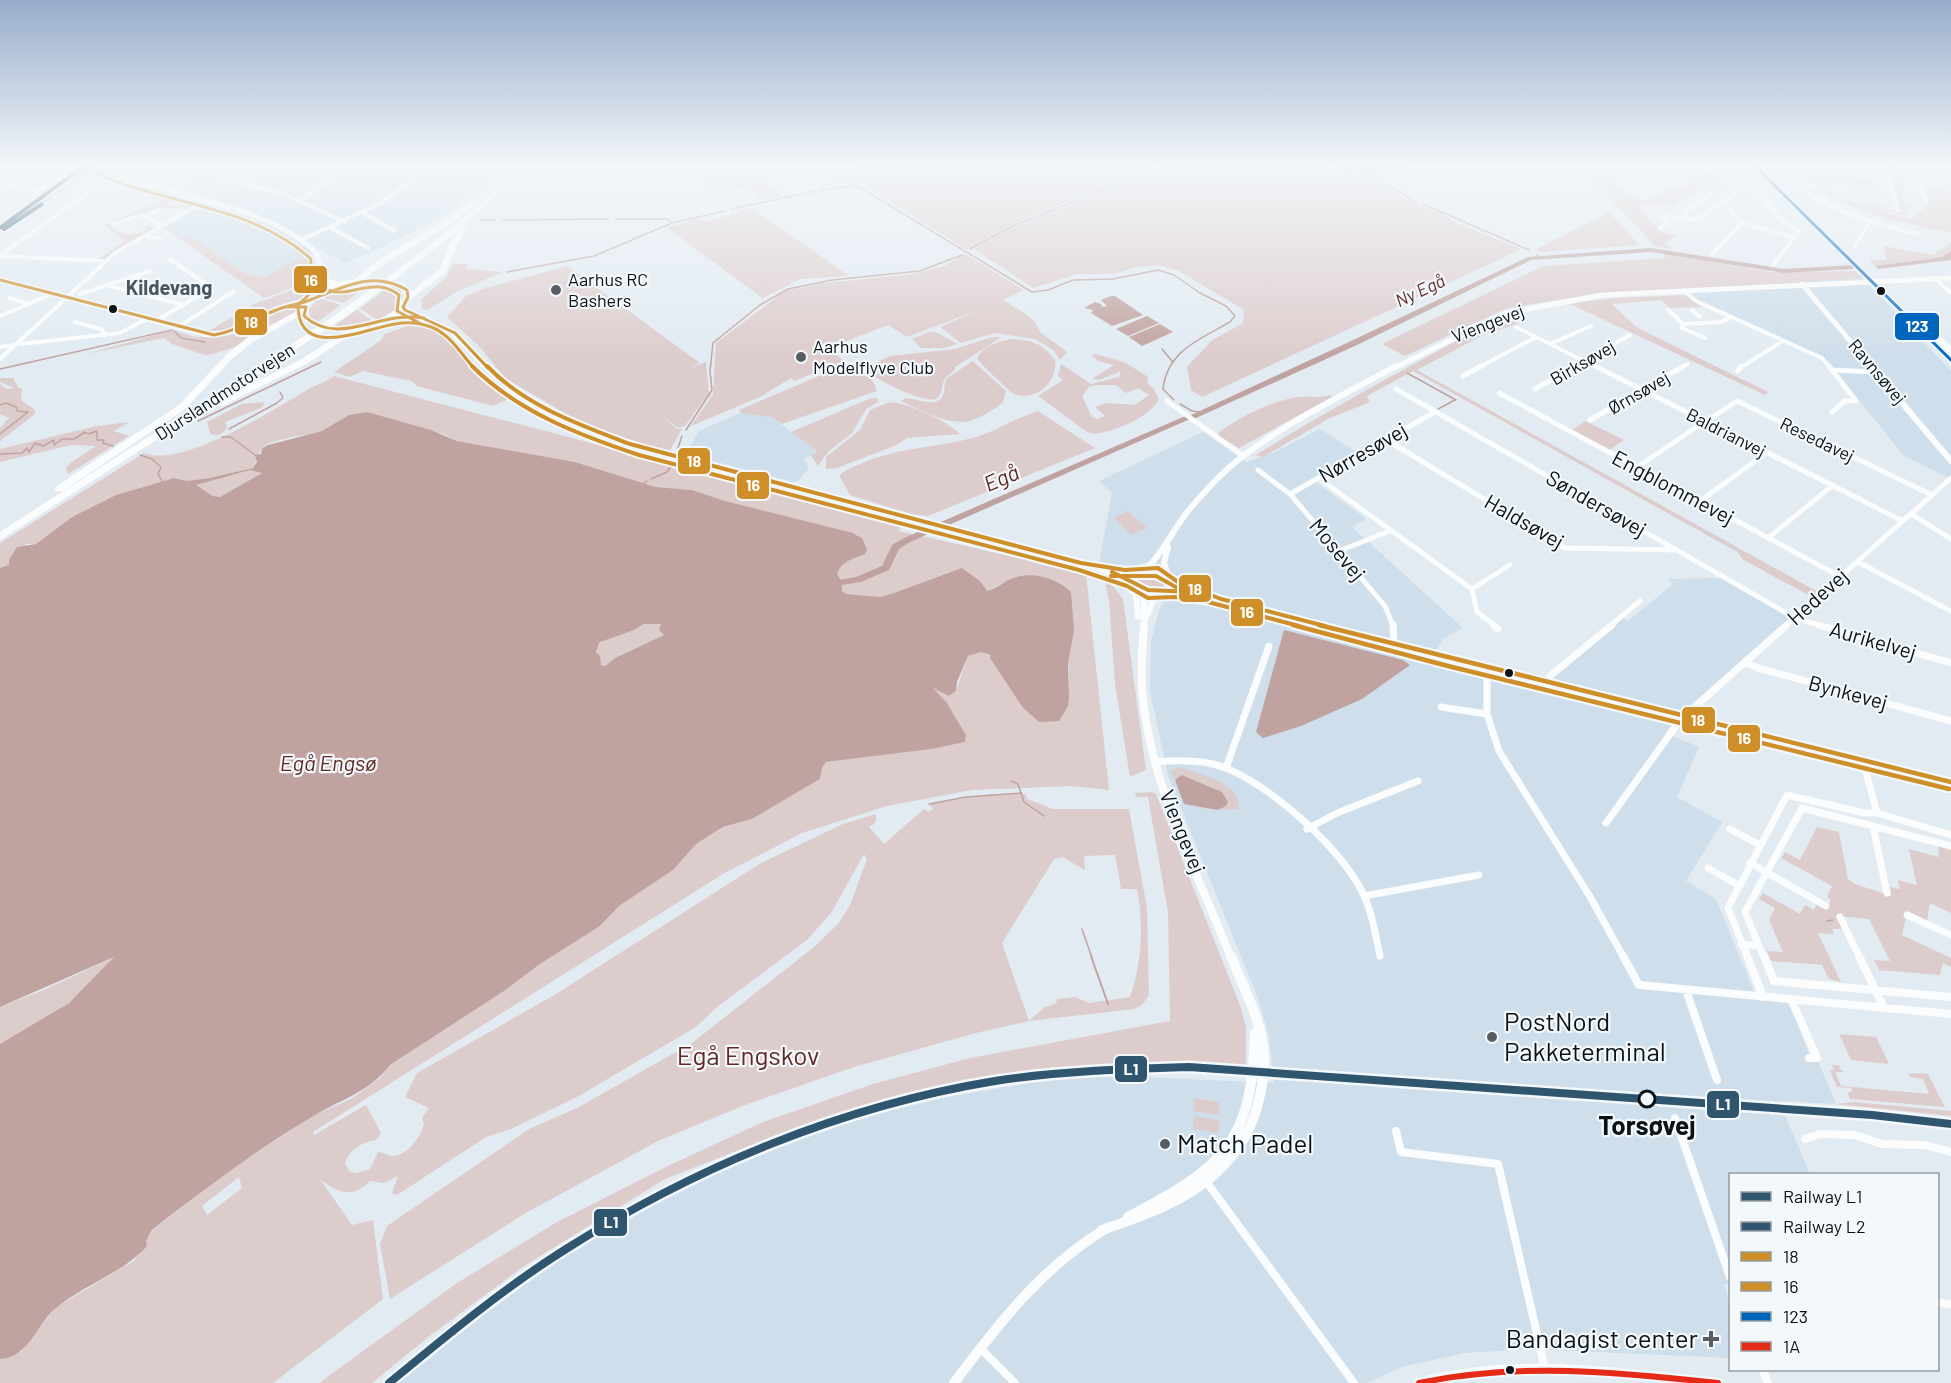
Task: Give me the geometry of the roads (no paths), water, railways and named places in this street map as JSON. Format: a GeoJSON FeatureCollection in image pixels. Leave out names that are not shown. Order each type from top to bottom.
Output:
{"type":"FeatureCollection","features":[{"type":"Feature","properties":{"kind":"highway"},"geometry":{"type":"LineString","coordinates":[[356,281],[433,231]]}},
{"type":"Feature","properties":{"kind":"highway","name":"Djurslandmotorvejen"},"geometry":{"type":"LineString","coordinates":[[0,528],[367,292],[447,231]]}},
{"type":"Feature","properties":{"kind":"highway","name":"Djurslandmotorvejen"},"geometry":{"type":"LineString","coordinates":[[0,537],[290,350],[374,293],[455,231]]}},
{"type":"Feature","properties":{"kind":"highway"},"geometry":{"type":"LineString","coordinates":[[408,297],[443,270],[459,235],[463,231]]}},
{"type":"Feature","properties":{"kind":"highway"},"geometry":{"type":"LineString","coordinates":[[0,528],[172,414],[193,398],[231,355],[250,340],[305,309]]}},
{"type":"Feature","properties":{"kind":"highway"},"geometry":{"type":"LineString","coordinates":[[50,504],[193,418],[305,361],[354,329]]}},
{"type":"Feature","properties":{"kind":"main road"},"geometry":{"type":"LineString","coordinates":[[1825,231],[1882,281],[1951,351]]}},
{"type":"Feature","properties":{"kind":"main road"},"geometry":{"type":"LineString","coordinates":[[1828,231],[1865,267],[1874,281],[1951,360]]}},
{"type":"Feature","properties":{"kind":"street"},"geometry":{"type":"LineString","coordinates":[[0,255],[34,231]]}},
{"type":"Feature","properties":{"kind":"street"},"geometry":{"type":"LineString","coordinates":[[0,359],[19,345],[66,297],[106,261],[153,231]]}},
{"type":"Feature","properties":{"kind":"street"},"geometry":{"type":"LineString","coordinates":[[284,231],[315,251],[324,280],[340,285]]}},
{"type":"Feature","properties":{"kind":"street"},"geometry":{"type":"LineString","coordinates":[[301,240],[325,231]]}},
{"type":"Feature","properties":{"kind":"street"},"geometry":{"type":"LineString","coordinates":[[336,231],[368,248]]}},
{"type":"Feature","properties":{"kind":"street"},"geometry":{"type":"LineString","coordinates":[[1712,255],[1734,231]]}},
{"type":"Feature","properties":{"kind":"street"},"geometry":{"type":"LineString","coordinates":[[1770,231],[1794,237]]}},
{"type":"Feature","properties":{"kind":"street"},"geometry":{"type":"LineString","coordinates":[[1773,265],[1798,231]]}},
{"type":"Feature","properties":{"kind":"street"},"geometry":{"type":"LineString","coordinates":[[1855,246],[1866,231]]}},
{"type":"Feature","properties":{"kind":"street"},"geometry":{"type":"LineString","coordinates":[[1902,231],[1919,234]]}},
{"type":"Feature","properties":{"kind":"street"},"geometry":{"type":"LineString","coordinates":[[144,236],[160,239]]}},
{"type":"Feature","properties":{"kind":"street"},"geometry":{"type":"LineString","coordinates":[[0,255],[106,261]]}},
{"type":"Feature","properties":{"kind":"street"},"geometry":{"type":"LineString","coordinates":[[156,321],[211,288],[170,259]]}},
{"type":"Feature","properties":{"kind":"street"},"geometry":{"type":"LineString","coordinates":[[320,263],[317,278],[326,287],[325,291]]}},
{"type":"Feature","properties":{"kind":"street"},"geometry":{"type":"LineString","coordinates":[[80,294],[150,271]]}},
{"type":"Feature","properties":{"kind":"street","name":"Viengevej"},"geometry":{"type":"LineString","coordinates":[[1145,568],[1170,539],[1203,493],[1243,456],[1318,409],[1400,364],[1460,333],[1506,314],[1580,298],[1684,290],[1951,278]]}},
{"type":"Feature","properties":{"kind":"street"},"geometry":{"type":"LineString","coordinates":[[1936,279],[1951,293]]}},
{"type":"Feature","properties":{"kind":"street"},"geometry":{"type":"LineString","coordinates":[[0,280],[208,335],[243,329],[272,311],[314,298],[340,285],[368,280],[389,281],[407,290],[408,297],[403,307],[388,318]]}},
{"type":"Feature","properties":{"kind":"street","name":"Ravnsøvej"},"geometry":{"type":"LineString","coordinates":[[1803,284],[1951,461]]}},
{"type":"Feature","properties":{"kind":"street"},"geometry":{"type":"LineString","coordinates":[[107,285],[184,305]]}},
{"type":"Feature","properties":{"kind":"street"},"geometry":{"type":"LineString","coordinates":[[1684,290],[1696,302],[1822,358],[1856,401],[1845,401],[1832,412]]}},
{"type":"Feature","properties":{"kind":"street"},"geometry":{"type":"LineString","coordinates":[[178,327],[233,292]]}},
{"type":"Feature","properties":{"kind":"street"},"geometry":{"type":"LineString","coordinates":[[0,316],[47,296]]}},
{"type":"Feature","properties":{"kind":"street"},"geometry":{"type":"LineString","coordinates":[[10,298],[28,304]]}},
{"type":"Feature","properties":{"kind":"street"},"geometry":{"type":"LineString","coordinates":[[314,298],[305,309],[307,321],[317,327],[338,330],[354,329],[388,318],[408,315],[428,319]]}},
{"type":"Feature","properties":{"kind":"street"},"geometry":{"type":"LineString","coordinates":[[285,307],[305,309]]}},
{"type":"Feature","properties":{"kind":"street"},"geometry":{"type":"LineString","coordinates":[[403,307],[456,334],[481,363],[513,390],[543,408],[583,427],[661,454],[1085,564],[1123,570],[1145,568],[1169,574],[1210,596]]}},
{"type":"Feature","properties":{"kind":"street"},"geometry":{"type":"LineString","coordinates":[[1668,310],[1683,324],[1682,328],[1705,338]]}},
{"type":"Feature","properties":{"kind":"street"},"geometry":{"type":"LineString","coordinates":[[1692,310],[1702,320]]}},
{"type":"Feature","properties":{"kind":"street"},"geometry":{"type":"LineString","coordinates":[[1683,324],[1702,320],[1722,322],[1730,317]]}},
{"type":"Feature","properties":{"kind":"street"},"geometry":{"type":"LineString","coordinates":[[0,347],[127,331],[147,319]]}},
{"type":"Feature","properties":{"kind":"street"},"geometry":{"type":"LineString","coordinates":[[75,322],[101,329],[106,335]]}},
{"type":"Feature","properties":{"kind":"street"},"geometry":{"type":"LineString","coordinates":[[1550,344],[1591,326]]}},
{"type":"Feature","properties":{"kind":"street","name":"Baldrianvej"},"geometry":{"type":"LineString","coordinates":[[1516,327],[1903,521]]}},
{"type":"Feature","properties":{"kind":"street","name":"Birksøvej"},"geometry":{"type":"LineString","coordinates":[[1535,389],[1630,335]]}},
{"type":"Feature","properties":{"kind":"street"},"geometry":{"type":"LineString","coordinates":[[1463,376],[1536,337]]}},
{"type":"Feature","properties":{"kind":"street"},"geometry":{"type":"LineString","coordinates":[[1742,368],[1784,341]]}},
{"type":"Feature","properties":{"kind":"street","name":"Ørnsøvej"},"geometry":{"type":"LineString","coordinates":[[1590,420],[1688,364]]}},
{"type":"Feature","properties":{"kind":"street"},"geometry":{"type":"LineString","coordinates":[[1832,370],[1877,372]]}},
{"type":"Feature","properties":{"kind":"street","name":"Søndersøvej"},"geometry":{"type":"LineString","coordinates":[[1396,389],[1795,618]]}},
{"type":"Feature","properties":{"kind":"street","name":"Engblommevej"},"geometry":{"type":"LineString","coordinates":[[1499,393],[1841,577]]}},
{"type":"Feature","properties":{"kind":"street"},"geometry":{"type":"LineString","coordinates":[[1167,401],[1243,456]]}},
{"type":"Feature","properties":{"kind":"street","name":"Resedavej"},"geometry":{"type":"LineString","coordinates":[[1704,422],[1737,402],[1932,495]]}},
{"type":"Feature","properties":{"kind":"street","name":"Nørresøvej"},"geometry":{"type":"LineString","coordinates":[[1290,494],[1435,412]]}},
{"type":"Feature","properties":{"kind":"street"},"geometry":{"type":"LineString","coordinates":[[1636,468],[1704,422]]}},
{"type":"Feature","properties":{"kind":"street","name":"Haldsøvej"},"geometry":{"type":"LineString","coordinates":[[1385,439],[1565,548],[1678,550]]}},
{"type":"Feature","properties":{"kind":"street"},"geometry":{"type":"LineString","coordinates":[[1699,502],[1766,453]]}},
{"type":"Feature","properties":{"kind":"street","name":"Mosevej"},"geometry":{"type":"LineString","coordinates":[[1258,470],[1290,494],[1391,615],[1395,644]]}},
{"type":"Feature","properties":{"kind":"street","name":"Hedevej"},"geometry":{"type":"LineString","coordinates":[[1606,823],[1685,716],[1951,478]]}},
{"type":"Feature","properties":{"kind":"street"},"geometry":{"type":"LineString","coordinates":[[1324,482],[1472,589],[1478,612],[1498,629]]}},
{"type":"Feature","properties":{"kind":"street"},"geometry":{"type":"LineString","coordinates":[[1768,538],[1832,486]]}},
{"type":"Feature","properties":{"kind":"street"},"geometry":{"type":"LineString","coordinates":[[1911,514],[1951,539]]}},
{"type":"Feature","properties":{"kind":"street"},"geometry":{"type":"LineString","coordinates":[[1339,551],[1389,531]]}},
{"type":"Feature","properties":{"kind":"street","name":"Viengevej"},"geometry":{"type":"LineString","coordinates":[[1142,634],[1150,607],[1163,590],[1171,584],[1164,563],[1170,539]]}},
{"type":"Feature","properties":{"kind":"street"},"geometry":{"type":"LineString","coordinates":[[1857,562],[1951,611]]}},
{"type":"Feature","properties":{"kind":"street"},"geometry":{"type":"LineString","coordinates":[[1085,564],[1151,591],[1163,590],[1210,596],[1951,782]]}},
{"type":"Feature","properties":{"kind":"street"},"geometry":{"type":"LineString","coordinates":[[1085,564],[1121,580],[1136,595],[1141,661]]}},
{"type":"Feature","properties":{"kind":"street"},"geometry":{"type":"LineString","coordinates":[[1472,589],[1510,565]]}},
{"type":"Feature","properties":{"kind":"street"},"geometry":{"type":"LineString","coordinates":[[1138,585],[1136,574],[1145,568]]}},
{"type":"Feature","properties":{"kind":"street","name":"Viengevej"},"geometry":{"type":"LineString","coordinates":[[954,1383],[1010,1309],[1050,1267],[1071,1249],[1102,1230],[1171,1205],[1204,1179],[1221,1171],[1243,1141],[1257,1108],[1263,1060],[1262,1045],[1155,762],[1146,722],[1141,661],[1144,599],[1138,585]]}},
{"type":"Feature","properties":{"kind":"street"},"geometry":{"type":"LineString","coordinates":[[1549,682],[1550,676],[1640,601]]}},
{"type":"Feature","properties":{"kind":"street","name":"Aurikelvej"},"geometry":{"type":"LineString","coordinates":[[1795,618],[1951,663]]}},
{"type":"Feature","properties":{"kind":"street"},"geometry":{"type":"LineString","coordinates":[[1226,768],[1250,709],[1269,646]]}},
{"type":"Feature","properties":{"kind":"street","name":"Bynkevej"},"geometry":{"type":"LineString","coordinates":[[1745,662],[1758,668],[1951,721]]}},
{"type":"Feature","properties":{"kind":"street"},"geometry":{"type":"LineString","coordinates":[[1487,667],[1487,714],[1492,735],[1505,764],[1589,895],[1636,982],[1646,987],[1951,1014]]}},
{"type":"Feature","properties":{"kind":"street"},"geometry":{"type":"LineString","coordinates":[[1441,707],[1487,714]]}},
{"type":"Feature","properties":{"kind":"street"},"geometry":{"type":"LineString","coordinates":[[1155,762],[1192,761],[1226,768],[1253,782],[1340,860],[1365,896],[1380,956]]}},
{"type":"Feature","properties":{"kind":"street"},"geometry":{"type":"LineString","coordinates":[[1863,761],[1873,806],[1877,813]]}},
{"type":"Feature","properties":{"kind":"street"},"geometry":{"type":"LineString","coordinates":[[1307,829],[1337,813],[1418,781]]}},
{"type":"Feature","properties":{"kind":"street"},"geometry":{"type":"LineString","coordinates":[[1763,996],[1728,908],[1738,885],[1789,794],[1866,813],[1877,813],[1951,835]]}},
{"type":"Feature","properties":{"kind":"street"},"geometry":{"type":"LineString","coordinates":[[1830,804],[1832,816]]}},
{"type":"Feature","properties":{"kind":"street"},"geometry":{"type":"LineString","coordinates":[[1951,846],[1802,808],[1745,912],[1774,981],[1951,998]]}},
{"type":"Feature","properties":{"kind":"street"},"geometry":{"type":"LineString","coordinates":[[1874,826],[1887,893]]}},
{"type":"Feature","properties":{"kind":"street"},"geometry":{"type":"LineString","coordinates":[[1730,829],[1760,845]]}},
{"type":"Feature","properties":{"kind":"street"},"geometry":{"type":"LineString","coordinates":[[1928,829],[1931,841]]}},
{"type":"Feature","properties":{"kind":"street"},"geometry":{"type":"LineString","coordinates":[[1750,863],[1826,906]]}},
{"type":"Feature","properties":{"kind":"street"},"geometry":{"type":"LineString","coordinates":[[1708,868],[1738,885]]}},
{"type":"Feature","properties":{"kind":"street"},"geometry":{"type":"LineString","coordinates":[[1365,896],[1479,875]]}},
{"type":"Feature","properties":{"kind":"street"},"geometry":{"type":"LineString","coordinates":[[1907,915],[1951,935]]}},
{"type":"Feature","properties":{"kind":"street"},"geometry":{"type":"LineString","coordinates":[[1840,917],[1884,1008]]}},
{"type":"Feature","properties":{"kind":"street"},"geometry":{"type":"LineString","coordinates":[[1741,944],[1759,946]]}},
{"type":"Feature","properties":{"kind":"street"},"geometry":{"type":"LineString","coordinates":[[1686,990],[1716,1080]]}},
{"type":"Feature","properties":{"kind":"street"},"geometry":{"type":"LineString","coordinates":[[1791,999],[1817,1058],[1809,1058]]}},
{"type":"Feature","properties":{"kind":"street"},"geometry":{"type":"LineString","coordinates":[[1675,1118],[1729,1271]]}},
{"type":"Feature","properties":{"kind":"street"},"geometry":{"type":"LineString","coordinates":[[1396,1131],[1401,1152],[1498,1164],[1545,1369]]}},
{"type":"Feature","properties":{"kind":"street"},"geometry":{"type":"LineString","coordinates":[[1805,1139],[1820,1134],[1855,1135],[1882,1144],[1925,1145],[1951,1152]]}},
{"type":"Feature","properties":{"kind":"street"},"geometry":{"type":"LineString","coordinates":[[1204,1179],[1354,1383]]}},
{"type":"Feature","properties":{"kind":"street"},"geometry":{"type":"LineString","coordinates":[[980,1348],[1015,1383]]}},
{"type":"Feature","properties":{"kind":"street"},"geometry":{"type":"LineString","coordinates":[[1419,1383],[1468,1372],[1545,1369],[1718,1383]]}},
{"type":"Feature","properties":{"kind":"water"},"geometry":{"type":"Polygon","coordinates":[[[1951,251],[1951,260],[1878,269],[1875,266],[1942,257],[1951,251]]]}},
{"type":"Feature","properties":{"kind":"water"},"geometry":{"type":"Polygon","coordinates":[[[1115,296],[1143,315],[1112,326],[1091,313],[1093,310],[1084,308],[1095,302],[1101,304],[1102,307],[1107,306],[1101,300],[1115,296]]]}},
{"type":"Feature","properties":{"kind":"water"},"geometry":{"type":"Polygon","coordinates":[[[1147,316],[1159,323],[1128,336],[1116,329],[1147,316]]]}},
{"type":"Feature","properties":{"kind":"water"},"geometry":{"type":"Polygon","coordinates":[[[1160,324],[1173,332],[1142,346],[1129,337],[1160,324]]]}},
{"type":"Feature","properties":{"kind":"water","name":"Egå Engsø"},"geometry":{"type":"Polygon","coordinates":[[[367,412],[431,430],[457,441],[575,462],[656,487],[692,490],[725,501],[853,533],[862,538],[867,550],[865,554],[845,563],[837,574],[842,582],[842,591],[846,594],[880,597],[962,568],[980,581],[987,591],[1016,577],[1033,575],[1058,582],[1071,592],[1074,630],[1068,663],[1068,706],[1059,721],[1039,722],[1023,708],[990,658],[991,655],[981,652],[968,656],[957,682],[956,691],[949,696],[933,688],[947,703],[966,735],[965,742],[932,749],[826,762],[820,779],[752,819],[723,827],[696,844],[673,870],[619,906],[600,926],[390,1065],[373,1083],[249,1157],[152,1230],[146,1241],[147,1246],[137,1256],[56,1308],[18,1353],[0,1359],[0,1044],[69,1003],[114,957],[0,1007],[0,568],[9,565],[9,560],[17,547],[36,544],[72,517],[116,495],[174,478],[187,481],[253,468],[257,462],[255,455],[261,454],[262,448],[322,431],[349,415],[367,412]],[[250,470],[196,485],[213,496],[220,497],[262,473],[250,470]],[[644,624],[600,642],[596,652],[600,656],[601,665],[605,666],[615,658],[664,635],[659,630],[661,624],[644,624]]]}},
{"type":"Feature","properties":{"kind":"water"},"geometry":{"type":"Polygon","coordinates":[[[1284,630],[1403,660],[1410,665],[1362,699],[1301,726],[1263,738],[1256,732],[1284,630]]]}},
{"type":"Feature","properties":{"kind":"water"},"geometry":{"type":"Polygon","coordinates":[[[1182,775],[1222,792],[1228,802],[1226,806],[1218,810],[1184,804],[1175,780],[1182,775]]]}},
{"type":"Feature","properties":{"kind":"waterway"},"geometry":{"type":"LineString","coordinates":[[507,272],[594,256],[654,231]]}},
{"type":"Feature","properties":{"kind":"waterway"},"geometry":{"type":"LineString","coordinates":[[931,231],[1032,292],[1048,290],[1073,280],[1113,279],[1158,270],[1174,275],[1200,293],[1226,306],[1235,316],[1230,322],[1187,348],[1171,365],[1163,389],[1174,400]]}},
{"type":"Feature","properties":{"kind":"waterway","name":"Egå"},"geometry":{"type":"LineString","coordinates":[[970,249],[1005,231]]}},
{"type":"Feature","properties":{"kind":"waterway","name":"Egå"},"geometry":{"type":"LineString","coordinates":[[1484,231],[1529,250]]}},
{"type":"Feature","properties":{"kind":"waterway","name":"Ny Egå"},"geometry":{"type":"LineString","coordinates":[[1193,416],[1354,343],[1530,258],[1651,250],[1784,271],[1853,267]]}},
{"type":"Feature","properties":{"kind":"waterway","name":"Egå"},"geometry":{"type":"LineString","coordinates":[[686,430],[712,390],[710,371],[713,343],[760,305],[788,289],[832,280],[920,271],[962,255]]}},
{"type":"Feature","properties":{"kind":"waterway"},"geometry":{"type":"LineString","coordinates":[[0,369],[172,330]]}},
{"type":"Feature","properties":{"kind":"waterway"},"geometry":{"type":"LineString","coordinates":[[174,331],[181,338],[205,342]]}},
{"type":"Feature","properties":{"kind":"waterway"},"geometry":{"type":"LineString","coordinates":[[1162,349],[1172,361]]}},
{"type":"Feature","properties":{"kind":"waterway"},"geometry":{"type":"LineString","coordinates":[[198,421],[321,362]]}},
{"type":"Feature","properties":{"kind":"waterway"},"geometry":{"type":"LineString","coordinates":[[1407,373],[1456,400]]}},
{"type":"Feature","properties":{"kind":"waterway"},"geometry":{"type":"LineString","coordinates":[[229,429],[277,403],[283,398],[280,392]]}},
{"type":"Feature","properties":{"kind":"waterway"},"geometry":{"type":"LineString","coordinates":[[1438,409],[1455,400]]}},
{"type":"Feature","properties":{"kind":"waterway"},"geometry":{"type":"LineString","coordinates":[[0,405],[6,403],[16,407],[17,411],[28,412],[0,434]]}},
{"type":"Feature","properties":{"kind":"waterway"},"geometry":{"type":"LineString","coordinates":[[1180,404],[1192,411],[1201,412]]}},
{"type":"Feature","properties":{"kind":"waterway","name":"Egå"},"geometry":{"type":"LineString","coordinates":[[842,582],[858,580],[886,568],[895,547],[907,540],[1186,419]]}},
{"type":"Feature","properties":{"kind":"waterway"},"geometry":{"type":"LineString","coordinates":[[0,454],[22,453],[27,448],[29,452],[35,443],[43,446],[54,440],[54,445],[62,439],[74,439],[85,432],[88,434],[97,431],[97,440],[104,440],[103,443],[113,446]]}},
{"type":"Feature","properties":{"kind":"waterway"},"geometry":{"type":"LineString","coordinates":[[678,448],[682,436]]}},
{"type":"Feature","properties":{"kind":"waterway"},"geometry":{"type":"LineString","coordinates":[[222,437],[231,437],[255,455]]}},
{"type":"Feature","properties":{"kind":"waterway"},"geometry":{"type":"LineString","coordinates":[[140,455],[152,459],[161,467],[158,474],[162,481]]}},
{"type":"Feature","properties":{"kind":"waterway","name":"Egå"},"geometry":{"type":"LineString","coordinates":[[651,479],[667,472],[671,466]]}},
{"type":"Feature","properties":{"kind":"waterway"},"geometry":{"type":"LineString","coordinates":[[1011,781],[1018,784],[1021,793]]}},
{"type":"Feature","properties":{"kind":"waterway"},"geometry":{"type":"LineString","coordinates":[[929,804],[966,797],[1021,793]]}},
{"type":"Feature","properties":{"kind":"waterway"},"geometry":{"type":"LineString","coordinates":[[1021,793],[1024,802],[1044,816]]}},
{"type":"Feature","properties":{"kind":"waterway"},"geometry":{"type":"LineString","coordinates":[[1827,921],[1833,920]]}},
{"type":"Feature","properties":{"kind":"waterway"},"geometry":{"type":"LineString","coordinates":[[1082,929],[1092,958]]}},
{"type":"Feature","properties":{"kind":"waterway"},"geometry":{"type":"LineString","coordinates":[[1091,956],[1108,1004]]}},
{"type":"Feature","properties":{"kind":"rail line","name":"L1"},"geometry":{"type":"LineString","coordinates":[[389,1383],[476,1313],[543,1264],[612,1221],[660,1195],[709,1171],[811,1129],[915,1098],[995,1081],[1078,1072],[1189,1067],[1872,1115],[1951,1124]]}},
{"type":"Feature","properties":{"kind":"place","name":"Aarhus RC Bashers"},"geometry":{"type":"Point","coordinates":[556,290]}},
{"type":"Feature","properties":{"kind":"place","name":"Aarhus Modelflyve Club"},"geometry":{"type":"Point","coordinates":[801,357]}},
{"type":"Feature","properties":{"kind":"place","name":"PostNord Pakketerminal"},"geometry":{"type":"Point","coordinates":[1492,1037]}},
{"type":"Feature","properties":{"kind":"place","name":"Torsøvej"},"geometry":{"type":"Point","coordinates":[1647,1099]}},
{"type":"Feature","properties":{"kind":"place","name":"Match Padel"},"geometry":{"type":"Point","coordinates":[1165,1144]}},
{"type":"Feature","properties":{"kind":"place","name":"Bandagist center"},"geometry":{"type":"Point","coordinates":[1711,1339]}},
{"type":"Feature","properties":{"kind":"district","name":"Kildevang"},"geometry":{"type":"Point","coordinates":[169,288]}},
{"type":"Feature","properties":{"kind":"park label","name":"Egå Engskov"},"geometry":{"type":"Point","coordinates":[748,1056]}}]}
